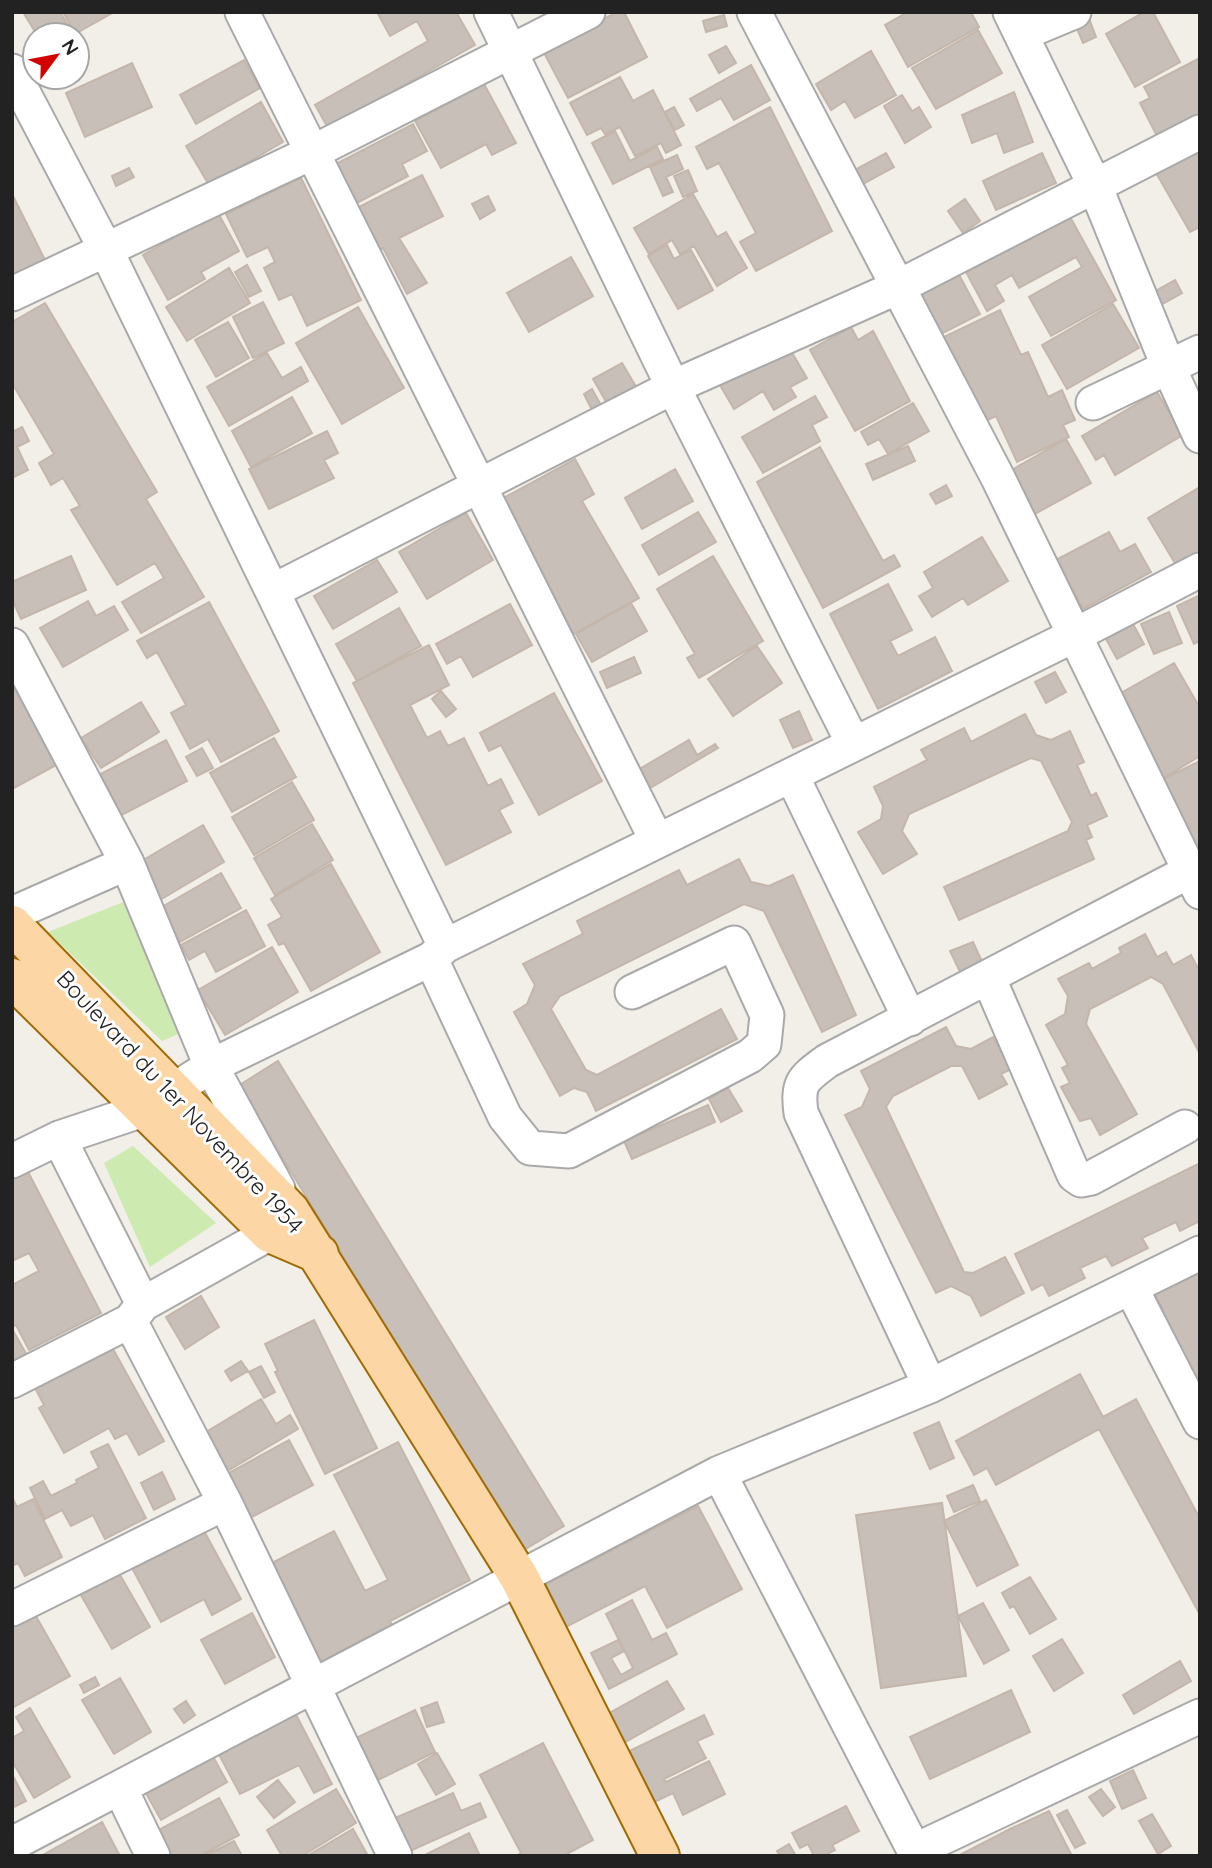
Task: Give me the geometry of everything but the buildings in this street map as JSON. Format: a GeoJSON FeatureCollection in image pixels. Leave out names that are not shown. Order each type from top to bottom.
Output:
{"type":"FeatureCollection","features":[{"type":"Feature","properties":{"kind":"main road","name":"Boulevard du 1er Novembre 1954"},"geometry":{"type":"LineString","coordinates":[[12,925],[158,1100]]}},
{"type":"Feature","properties":{"kind":"main road","name":"Boulevard du 1er Novembre 1954"},"geometry":{"type":"LineString","coordinates":[[12,978],[158,1100],[280,1222],[319,1254],[519,1577],[660,1856]]}},
{"type":"Feature","properties":{"kind":"street"},"geometry":{"type":"LineString","coordinates":[[242,12],[657,841]]}},
{"type":"Feature","properties":{"kind":"street"},"geometry":{"type":"LineString","coordinates":[[491,12],[673,387],[853,743]]}},
{"type":"Feature","properties":{"kind":"street"},"geometry":{"type":"LineString","coordinates":[[12,294],[311,153],[588,12]]}},
{"type":"Feature","properties":{"kind":"street"},"geometry":{"type":"LineString","coordinates":[[754,12],[998,478],[1195,882],[989,979],[827,1061],[805,1077],[798,1091],[801,1113],[930,1386]]}},
{"type":"Feature","properties":{"kind":"street"},"geometry":{"type":"LineString","coordinates":[[1074,12],[1015,23],[1096,186],[1169,368],[1200,436]]}},
{"type":"Feature","properties":{"kind":"street"},"geometry":{"type":"LineString","coordinates":[[12,71],[106,250],[273,591],[438,952],[505,1117],[530,1148],[569,1151],[681,1094],[750,1056],[764,1044],[767,1015],[734,943],[632,992]]}},
{"type":"Feature","properties":{"kind":"street"},"geometry":{"type":"LineString","coordinates":[[273,591],[480,488],[673,387],[898,287],[1200,132]]}},
{"type":"Feature","properties":{"kind":"street"},"geometry":{"type":"LineString","coordinates":[[1093,403],[1200,352]]}},
{"type":"Feature","properties":{"kind":"street"},"geometry":{"type":"LineString","coordinates":[[12,1161],[59,1138],[158,1100],[211,1066],[1200,570]]}},
{"type":"Feature","properties":{"kind":"street"},"geometry":{"type":"LineString","coordinates":[[12,645],[127,863],[211,1066],[280,1222],[136,1312],[12,1381]]}},
{"type":"Feature","properties":{"kind":"street"},"geometry":{"type":"LineString","coordinates":[[792,776],[910,1019]]}},
{"type":"Feature","properties":{"kind":"street"},"geometry":{"type":"LineString","coordinates":[[12,914],[127,863]]}},
{"type":"Feature","properties":{"kind":"street"},"geometry":{"type":"LineString","coordinates":[[989,979],[1074,1175],[1081,1180],[1091,1178],[1185,1127]]}},
{"type":"Feature","properties":{"kind":"street"},"geometry":{"type":"LineString","coordinates":[[59,1138],[225,1503],[395,1856]]}},
{"type":"Feature","properties":{"kind":"street"},"geometry":{"type":"LineString","coordinates":[[12,1844],[719,1473],[930,1386],[1200,1253]]}},
{"type":"Feature","properties":{"kind":"street"},"geometry":{"type":"LineString","coordinates":[[1132,1288],[1200,1422]]}},
{"type":"Feature","properties":{"kind":"street"},"geometry":{"type":"LineString","coordinates":[[719,1473],[915,1853],[1200,1716]]}},
{"type":"Feature","properties":{"kind":"street"},"geometry":{"type":"LineString","coordinates":[[12,1609],[225,1503]]}},
{"type":"Feature","properties":{"kind":"street"},"geometry":{"type":"LineString","coordinates":[[120,1788],[153,1856]]}},
{"type":"Feature","properties":{"kind":"green space"},"geometry":{"type":"Polygon","coordinates":[[[136,897],[197,1026],[162,1041],[48,932],[136,897]]]}},
{"type":"Feature","properties":{"kind":"green space"},"geometry":{"type":"Polygon","coordinates":[[[133,1146],[216,1223],[150,1267],[104,1163],[133,1146]]]}}]}
